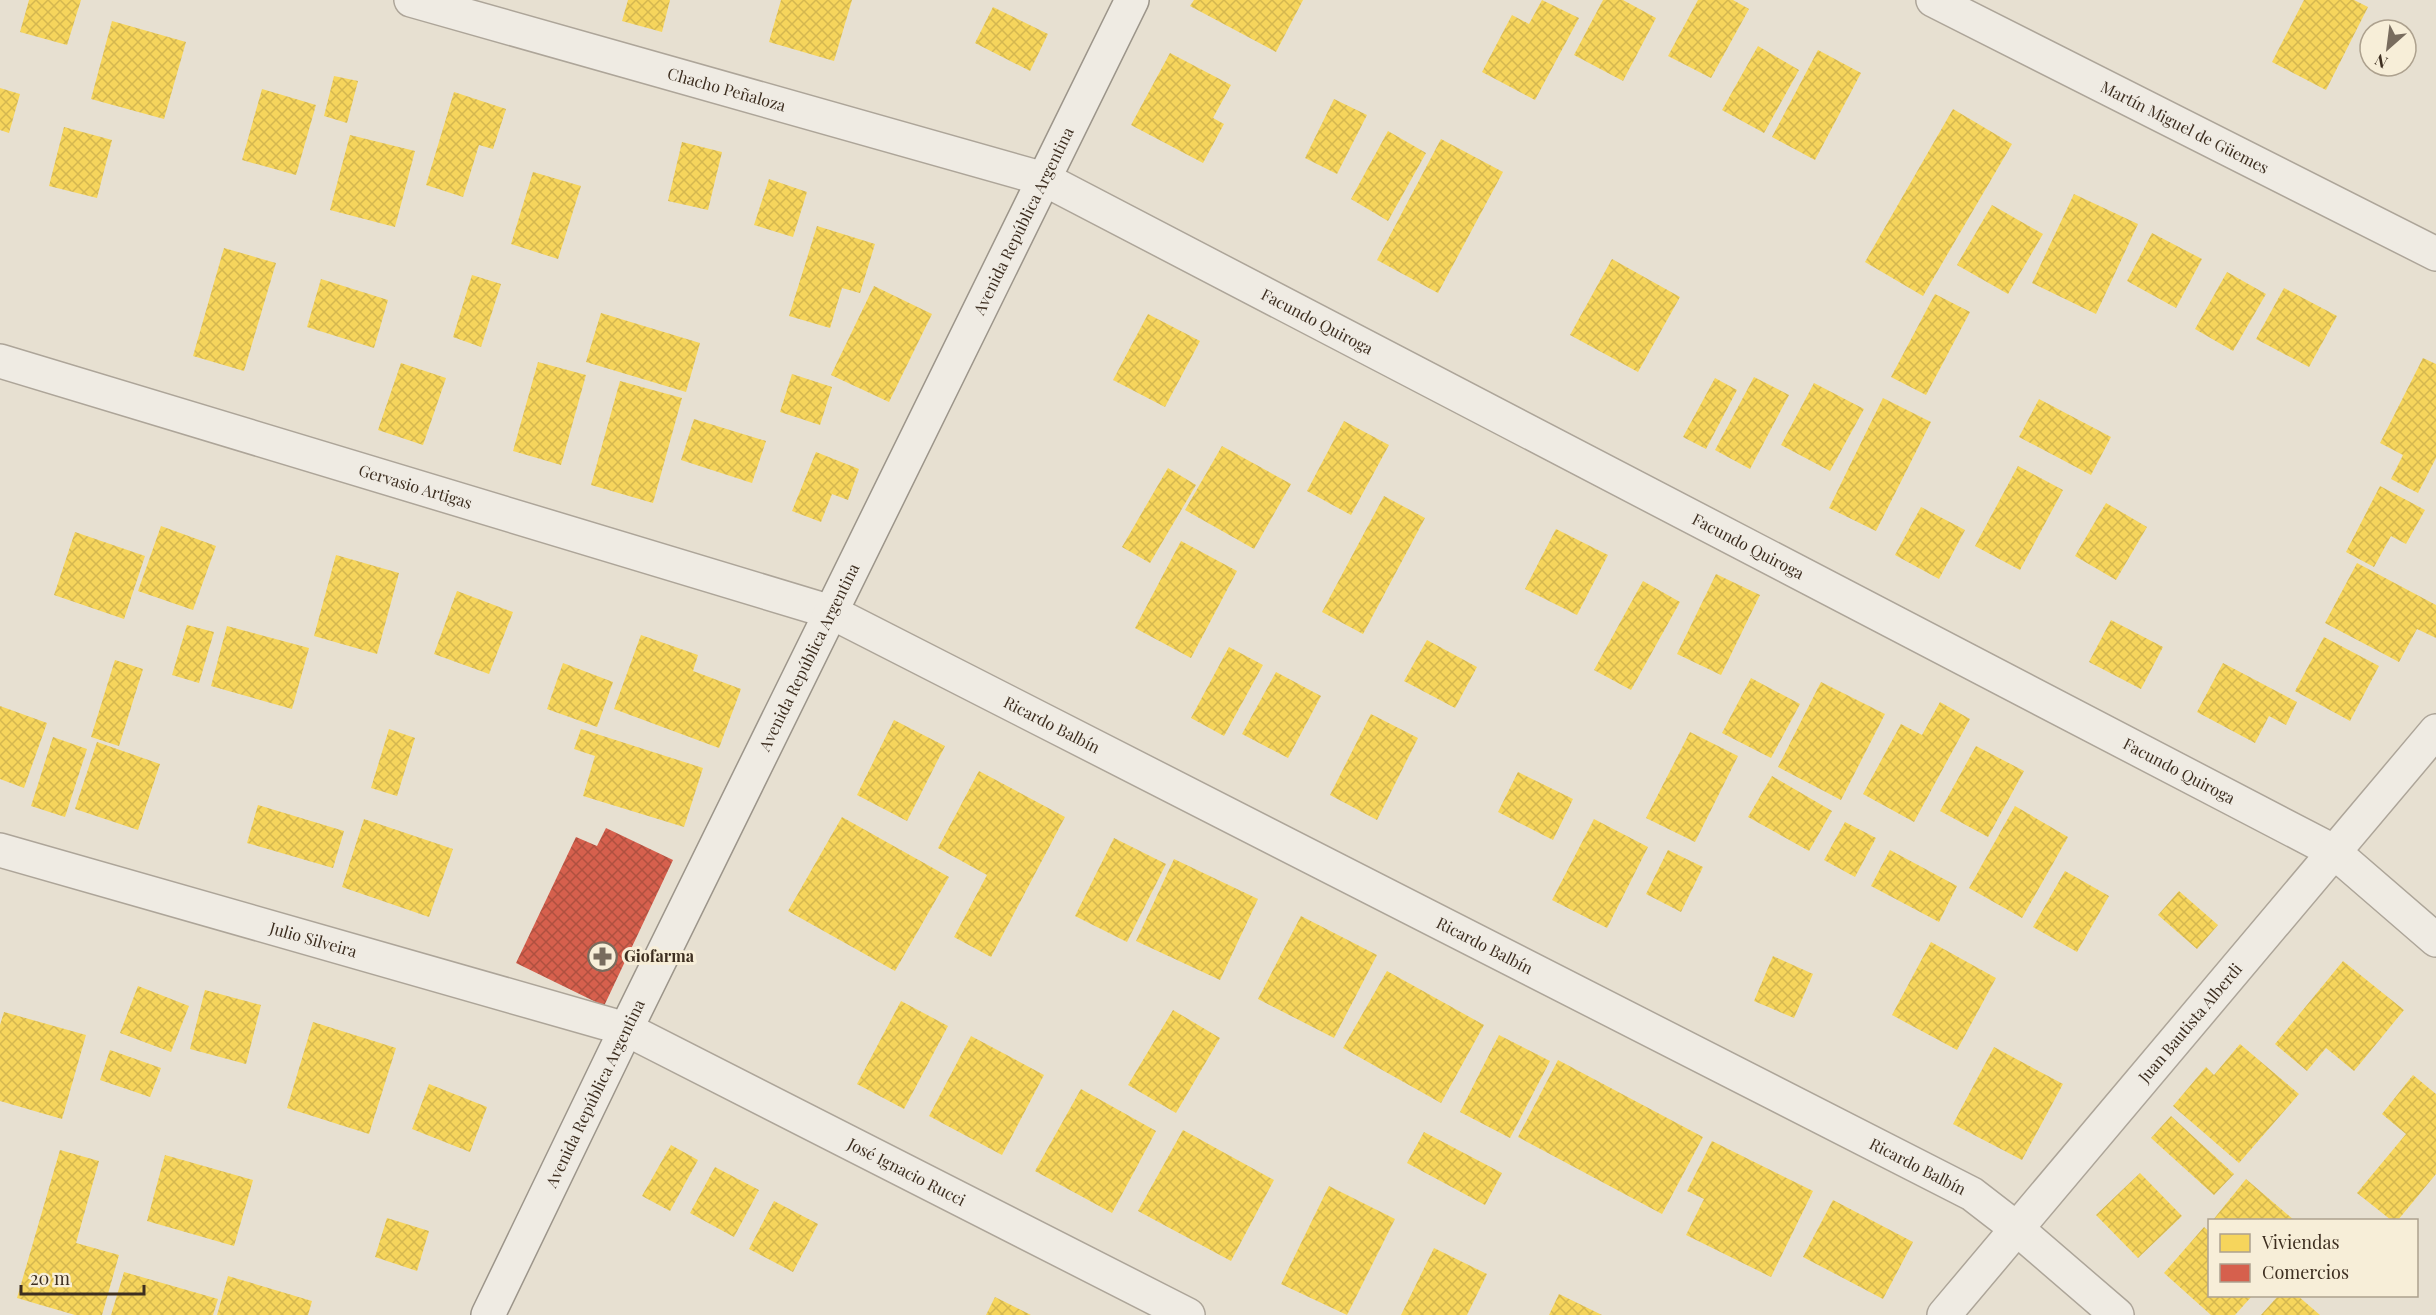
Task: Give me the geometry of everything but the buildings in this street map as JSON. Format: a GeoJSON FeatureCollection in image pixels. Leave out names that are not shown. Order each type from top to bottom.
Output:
{"type":"FeatureCollection","features":[{"type":"Feature","properties":{"kind":"street","name":"Chacho Peñaloza"},"geometry":{"type":"LineString","coordinates":[[411,0],[1044,179]]}},
{"type":"Feature","properties":{"kind":"street","name":"Avenida República Argentina"},"geometry":{"type":"LineString","coordinates":[[488,1315],[626,1029],[1132,0]]}},
{"type":"Feature","properties":{"kind":"street","name":"Martín Miguel de Güemes"},"geometry":{"type":"LineString","coordinates":[[1933,0],[2436,254]]}},
{"type":"Feature","properties":{"kind":"street","name":"Facundo Quiroga"},"geometry":{"type":"LineString","coordinates":[[1044,179],[2334,851],[2436,940]]}},
{"type":"Feature","properties":{"kind":"street","name":"Gervasio Artigas"},"geometry":{"type":"LineString","coordinates":[[0,361],[831,612]]}},
{"type":"Feature","properties":{"kind":"street","name":"Ricardo Balbín"},"geometry":{"type":"LineString","coordinates":[[831,612],[1971,1194],[2016,1228],[2117,1315]]}},
{"type":"Feature","properties":{"kind":"street","name":"Juan Bautista Alberdi"},"geometry":{"type":"LineString","coordinates":[[1944,1315],[2436,731]]}},
{"type":"Feature","properties":{"kind":"street","name":"Julio Silveira"},"geometry":{"type":"LineString","coordinates":[[0,850],[626,1029]]}},
{"type":"Feature","properties":{"kind":"street","name":"José Ignacio Rucci"},"geometry":{"type":"LineString","coordinates":[[626,1029],[1188,1315]]}},
{"type":"Feature","properties":{"kind":"place","name":"Giofarma"},"geometry":{"type":"Point","coordinates":[603,956]}}]}
